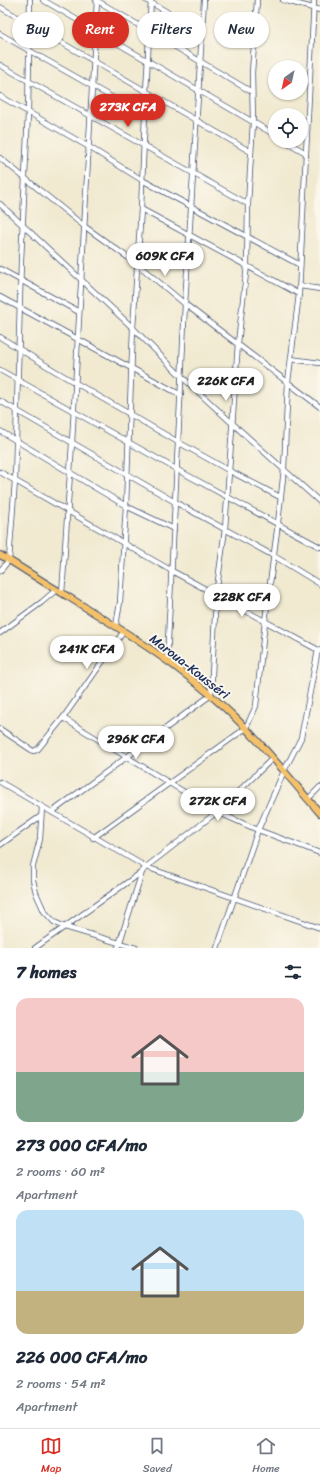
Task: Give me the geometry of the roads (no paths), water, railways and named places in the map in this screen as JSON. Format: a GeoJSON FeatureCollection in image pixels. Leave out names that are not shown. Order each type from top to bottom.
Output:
{"type":"FeatureCollection","features":[{"type":"Feature","properties":{"kind":"highway","name":"Maroua-Kousséri"},"geometry":{"type":"LineString","coordinates":[[0,555],[124,631],[167,660],[211,695],[246,728],[320,814]]}},
{"type":"Feature","properties":{"kind":"street"},"geometry":{"type":"LineString","coordinates":[[30,0],[30,12]]}},
{"type":"Feature","properties":{"kind":"street"},"geometry":{"type":"LineString","coordinates":[[43,0],[72,17]]}},
{"type":"Feature","properties":{"kind":"street"},"geometry":{"type":"LineString","coordinates":[[96,12],[97,0],[137,24]]}},
{"type":"Feature","properties":{"kind":"street"},"geometry":{"type":"LineString","coordinates":[[146,0],[151,1],[170,12]]}},
{"type":"Feature","properties":{"kind":"street"},"geometry":{"type":"LineString","coordinates":[[203,12],[204,0]]}},
{"type":"Feature","properties":{"kind":"street"},"geometry":{"type":"LineString","coordinates":[[52,812],[211,695],[216,595],[225,530],[238,344],[247,265],[248,204],[253,122],[252,92],[257,0]]}},
{"type":"Feature","properties":{"kind":"street"},"geometry":{"type":"LineString","coordinates":[[283,0],[320,10]]}},
{"type":"Feature","properties":{"kind":"street"},"geometry":{"type":"LineString","coordinates":[[93,838],[246,728],[256,706],[284,469],[288,382],[300,294],[300,264],[314,0]]}},
{"type":"Feature","properties":{"kind":"street"},"geometry":{"type":"LineString","coordinates":[[151,1],[151,12]]}},
{"type":"Feature","properties":{"kind":"street"},"geometry":{"type":"LineString","coordinates":[[0,7],[12,14]]}},
{"type":"Feature","properties":{"kind":"street"},"geometry":{"type":"LineString","coordinates":[[0,34],[145,116]]}},
{"type":"Feature","properties":{"kind":"street"},"geometry":{"type":"LineString","coordinates":[[64,43],[251,152]]}},
{"type":"Feature","properties":{"kind":"street"},"geometry":{"type":"LineString","coordinates":[[62,594],[71,473],[94,48]]}},
{"type":"Feature","properties":{"kind":"street"},"geometry":{"type":"LineString","coordinates":[[126,48],[268,131]]}},
{"type":"Feature","properties":{"kind":"street"},"geometry":{"type":"LineString","coordinates":[[116,626],[120,602],[124,543],[133,328],[141,209],[149,48]]}},
{"type":"Feature","properties":{"kind":"street"},"geometry":{"type":"LineString","coordinates":[[177,48],[252,92]]}},
{"type":"Feature","properties":{"kind":"street"},"geometry":{"type":"LineString","coordinates":[[167,660],[185,304],[201,48]]}},
{"type":"Feature","properties":{"kind":"street"},"geometry":{"type":"LineString","coordinates":[[0,570],[9,560],[15,481],[18,411],[19,307],[30,51]]}},
{"type":"Feature","properties":{"kind":"street"},"geometry":{"type":"LineString","coordinates":[[0,65],[193,175],[248,204]]}},
{"type":"Feature","properties":{"kind":"street"},"geometry":{"type":"LineString","coordinates":[[0,96],[89,147],[142,180],[300,264]]}},
{"type":"Feature","properties":{"kind":"street"},"geometry":{"type":"LineString","coordinates":[[297,148],[306,153]]}},
{"type":"Feature","properties":{"kind":"street"},"geometry":{"type":"LineString","coordinates":[[0,158],[84,226],[137,264],[185,304],[320,407]]}},
{"type":"Feature","properties":{"kind":"street"},"geometry":{"type":"LineString","coordinates":[[0,204],[133,328],[182,377],[320,502]]}},
{"type":"Feature","properties":{"kind":"street"},"geometry":{"type":"LineString","coordinates":[[141,209],[300,294]]}},
{"type":"Feature","properties":{"kind":"street"},"geometry":{"type":"LineString","coordinates":[[0,269],[80,312]]}},
{"type":"Feature","properties":{"kind":"street"},"geometry":{"type":"LineString","coordinates":[[300,286],[320,289]]}},
{"type":"Feature","properties":{"kind":"street"},"geometry":{"type":"LineString","coordinates":[[0,297],[181,395]]}},
{"type":"Feature","properties":{"kind":"street"},"geometry":{"type":"LineString","coordinates":[[0,337],[178,442],[230,471],[280,496]]}},
{"type":"Feature","properties":{"kind":"street"},"geometry":{"type":"LineString","coordinates":[[291,359],[320,363]]}},
{"type":"Feature","properties":{"kind":"street"},"geometry":{"type":"LineString","coordinates":[[0,370],[74,410],[176,469],[320,546]]}},
{"type":"Feature","properties":{"kind":"street"},"geometry":{"type":"LineString","coordinates":[[0,401],[175,502],[274,556],[320,584]]}},
{"type":"Feature","properties":{"kind":"street"},"geometry":{"type":"LineString","coordinates":[[0,431],[126,506],[174,529]]}},
{"type":"Feature","properties":{"kind":"street"},"geometry":{"type":"LineString","coordinates":[[0,472],[172,571],[319,651],[301,738],[284,771],[258,830],[217,948]]}},
{"type":"Feature","properties":{"kind":"street"},"geometry":{"type":"LineString","coordinates":[[0,633],[56,590]]}},
{"type":"Feature","properties":{"kind":"street"},"geometry":{"type":"LineString","coordinates":[[0,730],[34,752],[38,749],[63,718],[124,631]]}},
{"type":"Feature","properties":{"kind":"street"},"geometry":{"type":"LineString","coordinates":[[63,718],[217,812],[258,830],[320,853]]}},
{"type":"Feature","properties":{"kind":"street"},"geometry":{"type":"LineString","coordinates":[[35,948],[142,872],[146,867],[217,812],[273,758]]}},
{"type":"Feature","properties":{"kind":"street"},"geometry":{"type":"LineString","coordinates":[[1,783],[52,812],[93,838],[146,867],[320,928]]}},
{"type":"Feature","properties":{"kind":"street"},"geometry":{"type":"LineString","coordinates":[[308,799],[320,787]]}},
{"type":"Feature","properties":{"kind":"street"},"geometry":{"type":"LineString","coordinates":[[42,807],[40,839],[32,866],[36,893],[41,906],[54,922],[65,927],[136,948]]}},
{"type":"Feature","properties":{"kind":"street"},"geometry":{"type":"LineString","coordinates":[[0,845],[41,816]]}},
{"type":"Feature","properties":{"kind":"street"},"geometry":{"type":"LineString","coordinates":[[118,948],[142,872]]}}]}
